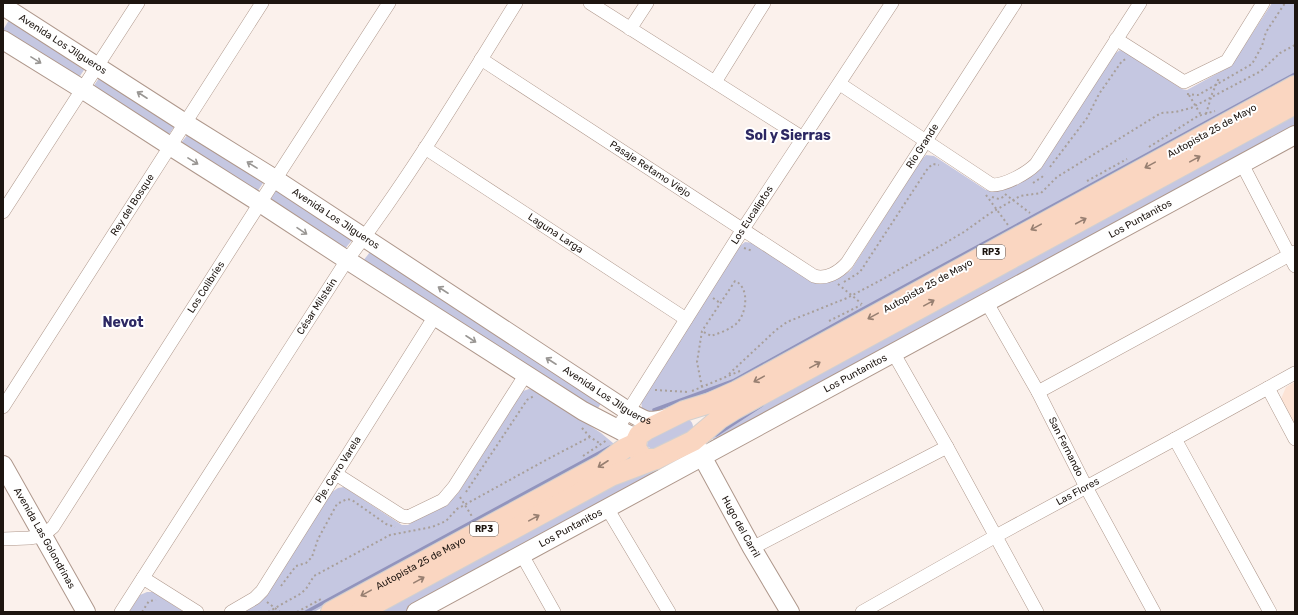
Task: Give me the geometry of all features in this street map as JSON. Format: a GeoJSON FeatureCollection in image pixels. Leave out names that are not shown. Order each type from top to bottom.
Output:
{"type":"FeatureCollection","features":[{"type":"Feature","properties":{"kind":"main road","name":"Autopista 25 de Mayo"},"geometry":{"type":"LineString","coordinates":[[682,404],[710,403],[737,391],[1295,86]]}},
{"type":"Feature","properties":{"kind":"main road","name":"Autopista 25 de Mayo"},"geometry":{"type":"LineString","coordinates":[[698,445],[719,419],[734,409],[1295,104]]}},
{"type":"Feature","properties":{"kind":"main road","name":"RP3"},"geometry":{"type":"LineString","coordinates":[[636,441],[639,435],[682,404]]}},
{"type":"Feature","properties":{"kind":"main road"},"geometry":{"type":"LineString","coordinates":[[682,404],[698,416],[702,422],[703,428],[698,445]]}},
{"type":"Feature","properties":{"kind":"main road","name":"Autopista 25 de Mayo"},"geometry":{"type":"LineString","coordinates":[[331,612],[602,465],[636,441]]}},
{"type":"Feature","properties":{"kind":"main road"},"geometry":{"type":"LineString","coordinates":[[636,441],[638,453],[646,459],[656,459]]}},
{"type":"Feature","properties":{"kind":"main road","name":"RP3"},"geometry":{"type":"LineString","coordinates":[[656,459],[698,445]]}},
{"type":"Feature","properties":{"kind":"main road","name":"Autopista 25 de Mayo"},"geometry":{"type":"LineString","coordinates":[[360,612],[611,476],[656,459]]}},
{"type":"Feature","properties":{"kind":"street"},"geometry":{"type":"LineString","coordinates":[[3,212],[138,3]]}},
{"type":"Feature","properties":{"kind":"street","name":"Rey del Bosque"},"geometry":{"type":"LineString","coordinates":[[3,407],[262,3]]}},
{"type":"Feature","properties":{"kind":"street","name":"Los Colibríes"},"geometry":{"type":"LineString","coordinates":[[42,536],[53,527],[389,3]]}},
{"type":"Feature","properties":{"kind":"street","name":"César Milstein"},"geometry":{"type":"LineString","coordinates":[[121,612],[347,260],[364,238],[425,148],[516,3]]}},
{"type":"Feature","properties":{"kind":"street"},"geometry":{"type":"LineString","coordinates":[[590,3],[803,138]]}},
{"type":"Feature","properties":{"kind":"street"},"geometry":{"type":"LineString","coordinates":[[630,28],[647,3]]}},
{"type":"Feature","properties":{"kind":"street"},"geometry":{"type":"LineString","coordinates":[[715,82],[764,3]]}},
{"type":"Feature","properties":{"kind":"street","name":"Los Eucaliptos"},"geometry":{"type":"LineString","coordinates":[[617,429],[743,229],[892,3]]}},
{"type":"Feature","properties":{"kind":"street","name":"Río Grande"},"geometry":{"type":"LineString","coordinates":[[824,277],[840,270],[847,263],[1015,3]]}},
{"type":"Feature","properties":{"kind":"street"},"geometry":{"type":"LineString","coordinates":[[840,84],[989,183],[1001,185],[1031,169],[1036,164],[1140,3]]}},
{"type":"Feature","properties":{"kind":"street"},"geometry":{"type":"LineString","coordinates":[[1116,39],[1184,82],[1227,61],[1263,3]]}},
{"type":"Feature","properties":{"kind":"street","name":"Avenida Los Jilgueros"},"geometry":{"type":"LineString","coordinates":[[6,8],[275,180],[628,411],[653,422],[682,404]]}},
{"type":"Feature","properties":{"kind":"street"},"geometry":{"type":"LineString","coordinates":[[3,40],[82,89],[583,411],[636,441]]}},
{"type":"Feature","properties":{"kind":"street","name":"Pasaje Retamo Viejo"},"geometry":{"type":"LineString","coordinates":[[481,59],[814,276],[824,277]]}},
{"type":"Feature","properties":{"kind":"street","name":"Los Puntanitos"},"geometry":{"type":"LineString","coordinates":[[416,612],[607,508],[698,445],[894,354],[1295,135]]}},
{"type":"Feature","properties":{"kind":"street","name":"Laguna Larga"},"geometry":{"type":"LineString","coordinates":[[425,148],[686,319]]}},
{"type":"Feature","properties":{"kind":"street"},"geometry":{"type":"LineString","coordinates":[[1038,392],[1293,258],[1242,164]]}},
{"type":"Feature","properties":{"kind":"street","name":"San Fernando"},"geometry":{"type":"LineString","coordinates":[[987,303],[1038,392],[1086,487],[1154,612]]}},
{"type":"Feature","properties":{"kind":"street","name":"Pje. Cerro Varela"},"geometry":{"type":"LineString","coordinates":[[230,612],[264,601],[262,591],[435,316]]}},
{"type":"Feature","properties":{"kind":"street"},"geometry":{"type":"LineString","coordinates":[[894,354],[947,447],[1037,612]]}},
{"type":"Feature","properties":{"kind":"street","name":"Las Flores"},"geometry":{"type":"LineString","coordinates":[[862,612],[996,536],[1295,373]]}},
{"type":"Feature","properties":{"kind":"street"},"geometry":{"type":"LineString","coordinates":[[336,474],[402,516],[408,518],[443,500],[457,492],[526,374]]}},
{"type":"Feature","properties":{"kind":"street"},"geometry":{"type":"LineString","coordinates":[[1268,388],[1295,439]]}},
{"type":"Feature","properties":{"kind":"street"},"geometry":{"type":"LineString","coordinates":[[1175,439],[1270,612]]}},
{"type":"Feature","properties":{"kind":"street","name":"Hugo del Carril"},"geometry":{"type":"LineString","coordinates":[[698,445],[752,548],[790,612]]}},
{"type":"Feature","properties":{"kind":"street"},"geometry":{"type":"LineString","coordinates":[[752,548],[947,447]]}},
{"type":"Feature","properties":{"kind":"street","name":"Avenida Las Golondrinas"},"geometry":{"type":"LineString","coordinates":[[3,465],[86,612]]}},
{"type":"Feature","properties":{"kind":"street"},"geometry":{"type":"LineString","coordinates":[[607,508],[669,612]]}},
{"type":"Feature","properties":{"kind":"street"},"geometry":{"type":"LineString","coordinates":[[3,538],[29,538],[42,536]]}},
{"type":"Feature","properties":{"kind":"street"},"geometry":{"type":"LineString","coordinates":[[522,555],[554,612]]}},
{"type":"Feature","properties":{"kind":"street"},"geometry":{"type":"LineString","coordinates":[[143,578],[197,612]]}},
{"type":"Feature","properties":{"kind":"path"},"geometry":{"type":"LineString","coordinates":[[727,376],[776,330],[787,322],[852,295],[883,279],[964,232],[997,209],[1020,196],[1040,193],[1057,177],[1161,113],[1175,112],[1191,108],[1261,71],[1280,53],[1295,45]]}},
{"type":"Feature","properties":{"kind":"path"},"geometry":{"type":"LineString","coordinates":[[1206,114],[1211,97],[1227,61]]}},
{"type":"Feature","properties":{"kind":"path"},"geometry":{"type":"LineString","coordinates":[[1184,82],[1189,94],[1202,115]]}},
{"type":"Feature","properties":{"kind":"path"},"geometry":{"type":"LineString","coordinates":[[1148,148],[1202,115],[1216,111]]}},
{"type":"Feature","properties":{"kind":"path"},"geometry":{"type":"LineString","coordinates":[[1081,184],[1127,159]]}},
{"type":"Feature","properties":{"kind":"path"},"geometry":{"type":"LineString","coordinates":[[1008,225],[981,188],[989,183],[1030,213],[1025,216]]}},
{"type":"Feature","properties":{"kind":"path"},"geometry":{"type":"LineString","coordinates":[[1002,228],[1014,222]]}},
{"type":"Feature","properties":{"kind":"path"},"geometry":{"type":"LineString","coordinates":[[741,248],[758,239]]}},
{"type":"Feature","properties":{"kind":"path"},"geometry":{"type":"LineString","coordinates":[[824,277],[852,295],[862,304]]}},
{"type":"Feature","properties":{"kind":"path"},"geometry":{"type":"LineString","coordinates":[[702,331],[710,336],[729,329],[736,325],[740,320],[743,315],[745,304],[743,288],[739,282],[735,280],[702,331],[697,362],[702,387]]}},
{"type":"Feature","properties":{"kind":"path"},"geometry":{"type":"LineString","coordinates":[[710,296],[720,303]]}},
{"type":"Feature","properties":{"kind":"path"},"geometry":{"type":"LineString","coordinates":[[829,322],[868,301]]}},
{"type":"Feature","properties":{"kind":"path"},"geometry":{"type":"LineString","coordinates":[[650,390],[682,404],[702,387],[744,369]]}},
{"type":"Feature","properties":{"kind":"path"},"geometry":{"type":"LineString","coordinates":[[473,518],[457,492],[469,490],[527,400],[537,396]]}},
{"type":"Feature","properties":{"kind":"path"},"geometry":{"type":"LineString","coordinates":[[578,425],[584,429],[590,437]]}},
{"type":"Feature","properties":{"kind":"path"},"geometry":{"type":"LineString","coordinates":[[278,589],[296,566],[306,563],[312,557],[318,539],[333,511],[338,504],[344,500],[352,500],[386,524],[400,528]]}},
{"type":"Feature","properties":{"kind":"path"},"geometry":{"type":"LineString","coordinates":[[142,612],[150,601],[156,600]]}},
{"type":"Feature","properties":{"kind":"path"},"geometry":{"type":"LineString","coordinates":[[264,601],[280,612]]}},
{"type":"Feature","properties":{"kind":"shaded area"},"geometry":{"type":"Polygon","coordinates":[[[1272,3],[1295,3],[1295,79],[728,388],[651,414],[642,409],[641,400],[739,247],[745,242],[753,243],[812,282],[824,283],[835,279],[851,270],[921,160],[926,155],[934,156],[986,190],[996,191],[1039,169],[1114,54],[1120,50],[1127,53],[1182,89],[1187,90],[1231,66],[1272,3]]]}},
{"type":"Feature","properties":{"kind":"shaded area"},"geometry":{"type":"Polygon","coordinates":[[[9,20],[84,70],[78,79],[3,30],[9,20]]]}},
{"type":"Feature","properties":{"kind":"shaded area"},"geometry":{"type":"Polygon","coordinates":[[[99,78],[174,127],[168,136],[93,87],[99,78]]]}},
{"type":"Feature","properties":{"kind":"shaded area"},"geometry":{"type":"Polygon","coordinates":[[[1295,111],[1295,129],[717,441],[712,437],[718,428],[1295,111]]]}},
{"type":"Feature","properties":{"kind":"shaded area"},"geometry":{"type":"Polygon","coordinates":[[[188,134],[263,183],[257,192],[181,143],[188,134]]]}},
{"type":"Feature","properties":{"kind":"shaded area"},"geometry":{"type":"Polygon","coordinates":[[[276,190],[352,240],[345,249],[270,200],[276,190]]]}},
{"type":"Feature","properties":{"kind":"shaded area"},"geometry":{"type":"Polygon","coordinates":[[[370,252],[602,402],[596,411],[363,261],[370,252]]]}},
{"type":"Feature","properties":{"kind":"shaded area"},"geometry":{"type":"Polygon","coordinates":[[[1295,382],[1295,424],[1281,399],[1286,387],[1295,382]]]}},
{"type":"Feature","properties":{"kind":"shaded area"},"geometry":{"type":"Polygon","coordinates":[[[529,389],[536,390],[601,433],[613,443],[613,448],[314,612],[244,612],[332,492],[338,488],[344,487],[402,525],[408,525],[458,493],[523,391],[529,389]]]}},
{"type":"Feature","properties":{"kind":"shaded area"},"geometry":{"type":"Polygon","coordinates":[[[688,419],[693,424],[692,432],[653,450],[647,446],[648,439],[688,419]]]}},
{"type":"Feature","properties":{"kind":"shaded area"},"geometry":{"type":"Polygon","coordinates":[[[685,456],[408,612],[374,612],[597,489],[685,456]]]}},
{"type":"Feature","properties":{"kind":"shaded area"},"geometry":{"type":"Polygon","coordinates":[[[147,592],[153,592],[184,612],[129,612],[140,595],[147,592]]]}},
{"type":"Feature","properties":{"kind":"waterway"},"geometry":{"type":"LineString","coordinates":[[654,410],[733,381],[1295,74]]}},
{"type":"Feature","properties":{"kind":"waterway"},"geometry":{"type":"LineString","coordinates":[[716,435],[762,405]]}},
{"type":"Feature","properties":{"kind":"waterway"},"geometry":{"type":"LineString","coordinates":[[306,612],[610,447]]}},
{"type":"Feature","properties":{"kind":"district","name":"Sol y Sierras"},"geometry":{"type":"Point","coordinates":[788,135]}},
{"type":"Feature","properties":{"kind":"district","name":"Nevot"},"geometry":{"type":"Point","coordinates":[123,322]}}]}
